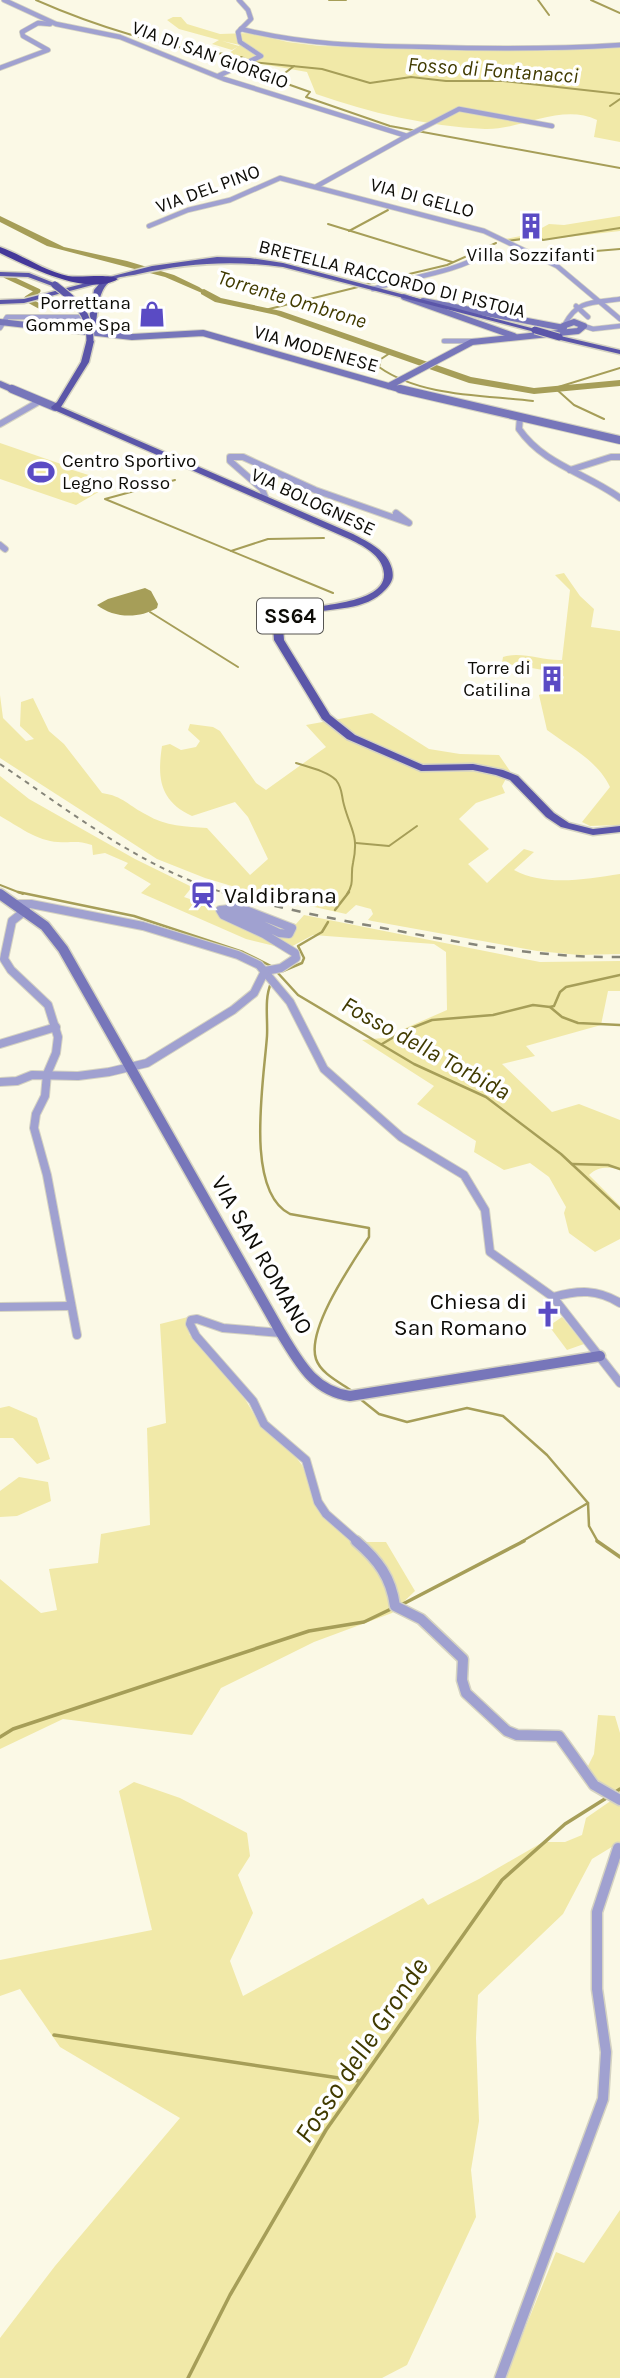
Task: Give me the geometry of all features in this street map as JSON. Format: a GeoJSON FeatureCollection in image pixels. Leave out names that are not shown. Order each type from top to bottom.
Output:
{"type":"FeatureCollection","features":[{"type":"Feature","properties":{"kind":"highway"},"geometry":{"type":"LineString","coordinates":[[0,254],[0,266]]}},
{"type":"Feature","properties":{"kind":"highway"},"geometry":{"type":"LineString","coordinates":[[0,254],[55,285]]}},
{"type":"Feature","properties":{"kind":"highway"},"geometry":{"type":"LineString","coordinates":[[0,254],[65,280],[87,282],[114,279]]}},
{"type":"Feature","properties":{"kind":"main road","name":"BRETELLA RACCORDO DI PISTOIA"},"geometry":{"type":"LineString","coordinates":[[0,302],[24,301],[172,264],[213,258],[258,260],[535,330],[565,328],[620,352]]}},
{"type":"Feature","properties":{"kind":"main road"},"geometry":{"type":"LineString","coordinates":[[0,274],[29,275],[55,285],[84,311],[91,330]]}},
{"type":"Feature","properties":{"kind":"main road"},"geometry":{"type":"LineString","coordinates":[[55,407],[60,404],[81,369],[90,341],[99,288],[114,279]]}},
{"type":"Feature","properties":{"kind":"main road","name":"VIA BOLOGNESE"},"geometry":{"type":"LineString","coordinates":[[55,407],[366,544],[383,558],[388,569],[388,581],[372,597],[350,606],[298,614],[285,620],[278,628],[279,640],[332,723],[365,744],[415,766],[438,769],[483,768],[506,774],[524,787],[550,815],[572,828],[593,832],[620,829]]}},
{"type":"Feature","properties":{"kind":"street","name":"VIA DI SAN GIORGIO"},"geometry":{"type":"LineString","coordinates":[[4,0],[57,24],[120,37],[218,76],[407,136]]}},
{"type":"Feature","properties":{"kind":"street"},"geometry":{"type":"LineString","coordinates":[[218,76],[261,56],[240,42],[238,32],[251,19],[248,10],[239,0]]}},
{"type":"Feature","properties":{"kind":"street"},"geometry":{"type":"LineString","coordinates":[[0,68],[46,53],[48,50],[23,36],[22,32],[38,23],[57,24]]}},
{"type":"Feature","properties":{"kind":"street"},"geometry":{"type":"LineString","coordinates":[[240,29],[285,40],[323,45],[544,50],[620,44]]}},
{"type":"Feature","properties":{"kind":"street"},"geometry":{"type":"LineString","coordinates":[[317,186],[459,109],[552,126]]}},
{"type":"Feature","properties":{"kind":"street","name":"VIA DEL PINO"},"geometry":{"type":"LineString","coordinates":[[149,226],[186,210],[230,201],[278,178],[304,186],[317,186]]}},
{"type":"Feature","properties":{"kind":"street","name":"VIA DI GELLO"},"geometry":{"type":"LineString","coordinates":[[317,186],[484,231],[501,243],[548,261],[620,318]]}},
{"type":"Feature","properties":{"kind":"street"},"geometry":{"type":"LineString","coordinates":[[373,289],[404,278],[471,262],[484,254]]}},
{"type":"Feature","properties":{"kind":"street"},"geometry":{"type":"LineString","coordinates":[[404,297],[517,337]]}},
{"type":"Feature","properties":{"kind":"street"},"geometry":{"type":"LineString","coordinates":[[576,306],[620,299]]}},
{"type":"Feature","properties":{"kind":"street"},"geometry":{"type":"LineString","coordinates":[[423,302],[565,328],[584,327]]}},
{"type":"Feature","properties":{"kind":"street"},"geometry":{"type":"LineString","coordinates":[[576,306],[588,317]]}},
{"type":"Feature","properties":{"kind":"street"},"geometry":{"type":"LineString","coordinates":[[565,328],[576,306]]}},
{"type":"Feature","properties":{"kind":"street"},"geometry":{"type":"LineString","coordinates":[[24,321],[82,317]]}},
{"type":"Feature","properties":{"kind":"street","name":"VIA MODENESE"},"geometry":{"type":"LineString","coordinates":[[1,324],[24,321],[132,337],[203,333],[389,386],[620,440]]}},
{"type":"Feature","properties":{"kind":"street"},"geometry":{"type":"LineString","coordinates":[[444,341],[477,341],[565,328],[620,326]]}},
{"type":"Feature","properties":{"kind":"street"},"geometry":{"type":"LineString","coordinates":[[389,386],[455,349],[477,341]]}},
{"type":"Feature","properties":{"kind":"street","name":"VIA BOLOGNESE"},"geometry":{"type":"LineString","coordinates":[[0,384],[55,407]]}},
{"type":"Feature","properties":{"kind":"street"},"geometry":{"type":"LineString","coordinates":[[0,425],[40,401]]}},
{"type":"Feature","properties":{"kind":"street"},"geometry":{"type":"LineString","coordinates":[[520,417],[519,429],[529,443],[545,457],[620,498]]}},
{"type":"Feature","properties":{"kind":"street"},"geometry":{"type":"LineString","coordinates":[[266,499],[262,489],[230,461],[230,457],[243,457],[315,490],[409,523],[396,513]]}},
{"type":"Feature","properties":{"kind":"street"},"geometry":{"type":"LineString","coordinates":[[570,470],[620,457]]}},
{"type":"Feature","properties":{"kind":"street","name":"VIA SAN ROMANO"},"geometry":{"type":"LineString","coordinates":[[0,894],[45,926],[63,948],[281,1333],[319,1388],[332,1395],[350,1396],[600,1356]]}},
{"type":"Feature","properties":{"kind":"street"},"geometry":{"type":"LineString","coordinates":[[76,1335],[47,1175],[34,1128],[36,1114],[45,1096],[47,1074],[57,1054],[58,1037],[48,1005],[11,970],[4,959],[13,919],[21,907],[34,905],[143,926],[238,955],[259,965],[290,1002],[324,1069],[401,1137],[464,1175],[485,1210],[490,1252],[553,1297],[620,1383]]}},
{"type":"Feature","properties":{"kind":"street"},"geometry":{"type":"LineString","coordinates":[[233,905],[292,928],[289,934],[282,934],[229,909],[220,912],[296,955],[295,961],[281,968],[265,971]]}},
{"type":"Feature","properties":{"kind":"street"},"geometry":{"type":"LineString","coordinates":[[0,1082],[47,1074],[78,1076],[132,1068],[147,1063],[233,1010],[254,993],[265,971]]}},
{"type":"Feature","properties":{"kind":"street"},"geometry":{"type":"LineString","coordinates":[[0,1044],[56,1027]]}},
{"type":"Feature","properties":{"kind":"street"},"geometry":{"type":"LineString","coordinates":[[553,1297],[582,1289],[606,1294],[620,1303]]}},
{"type":"Feature","properties":{"kind":"street"},"geometry":{"type":"LineString","coordinates":[[0,1307],[71,1306]]}},
{"type":"Feature","properties":{"kind":"street"},"geometry":{"type":"LineString","coordinates":[[281,1333],[223,1328],[197,1319],[191,1320],[190,1324],[197,1336],[253,1401],[264,1424],[306,1460],[318,1502],[326,1514],[376,1558],[392,1585],[395,1606],[435,1631],[463,1659],[463,1686],[466,1693],[507,1731],[517,1735],[559,1736],[594,1785],[620,1800]]}},
{"type":"Feature","properties":{"kind":"street"},"geometry":{"type":"LineString","coordinates":[[500,2378],[603,2099],[606,2052],[597,1989],[597,1912],[618,1848]]}},
{"type":"Feature","properties":{"kind":"shaded area"},"geometry":{"type":"Polygon","coordinates":[[[181,17],[187,24],[220,34],[250,33],[320,46],[546,51],[620,45],[620,142],[594,137],[597,120],[570,114],[485,129],[420,122],[357,107],[316,94],[307,72],[262,64],[228,54],[238,47],[232,50],[212,44],[219,40],[179,29],[167,20],[181,17]]]}},
{"type":"Feature","properties":{"kind":"shaded area"},"geometry":{"type":"Polygon","coordinates":[[[0,216],[64,247],[174,275],[218,300],[165,277],[47,246],[0,222],[0,216]]]}},
{"type":"Feature","properties":{"kind":"shaded area"},"geometry":{"type":"Polygon","coordinates":[[[620,216],[620,231],[550,239],[500,240],[531,234],[549,224],[564,225],[620,216]]]}},
{"type":"Feature","properties":{"kind":"shaded area","name":"Centro Sportivo Legno Rosso"},"geometry":{"type":"Polygon","coordinates":[[[0,443],[114,483],[76,505],[0,479],[0,443]]]}},
{"type":"Feature","properties":{"kind":"shaded area"},"geometry":{"type":"Polygon","coordinates":[[[564,573],[580,596],[594,609],[591,627],[620,631],[620,825],[590,826],[582,822],[610,787],[591,762],[547,730],[539,695],[561,687],[564,677],[561,673],[502,663],[503,657],[510,655],[562,660],[570,590],[555,575],[564,573]]]}},
{"type":"Feature","properties":{"kind":"shaded area"},"geometry":{"type":"Polygon","coordinates":[[[145,588],[151,591],[158,604],[157,608],[150,612],[118,615],[97,605],[108,599],[145,588]]]}},
{"type":"Feature","properties":{"kind":"shaded area"},"geometry":{"type":"Polygon","coordinates":[[[0,695],[3,718],[26,741],[34,739],[20,726],[21,702],[33,698],[49,731],[64,744],[102,793],[121,799],[161,822],[207,828],[250,875],[268,859],[248,817],[235,802],[192,816],[173,803],[163,788],[160,769],[162,746],[170,744],[181,750],[196,747],[200,741],[188,730],[190,724],[213,727],[220,731],[256,783],[266,790],[326,747],[306,725],[372,713],[429,749],[460,754],[499,755],[510,771],[502,786],[505,793],[476,803],[459,819],[489,849],[468,864],[487,883],[524,849],[534,852],[514,870],[526,875],[566,880],[620,874],[620,954],[579,955],[537,951],[372,921],[368,920],[373,914],[371,909],[356,905],[346,914],[265,896],[205,878],[157,859],[0,758],[0,695]]]}},
{"type":"Feature","properties":{"kind":"shaded area"},"geometry":{"type":"Polygon","coordinates":[[[0,776],[29,799],[135,859],[192,887],[184,897],[213,907],[229,906],[296,924],[304,915],[540,962],[620,961],[620,991],[608,991],[601,1025],[526,1046],[535,1056],[502,1064],[552,1112],[579,1104],[620,1120],[620,1169],[603,1168],[589,1175],[620,1206],[620,1239],[595,1252],[569,1233],[564,1213],[566,1207],[549,1177],[530,1163],[504,1170],[474,1152],[476,1141],[417,1104],[434,1086],[362,1040],[383,1038],[447,1010],[446,952],[434,944],[313,935],[287,949],[246,939],[141,893],[151,884],[124,868],[128,863],[105,853],[93,855],[92,845],[43,839],[0,816],[0,776]]]}},
{"type":"Feature","properties":{"kind":"shaded area"},"geometry":{"type":"Polygon","coordinates":[[[188,1317],[189,1334],[245,1399],[262,1428],[288,1447],[302,1465],[322,1513],[351,1538],[366,1542],[386,1542],[415,1591],[392,1613],[314,1642],[221,1688],[192,1735],[63,1719],[0,1749],[0,1579],[41,1613],[57,1610],[49,1569],[98,1563],[101,1534],[150,1525],[147,1428],[166,1423],[160,1324],[188,1317]]]}},
{"type":"Feature","properties":{"kind":"shaded area"},"geometry":{"type":"Polygon","coordinates":[[[562,1317],[584,1344],[567,1350],[549,1326],[562,1317]]]}},
{"type":"Feature","properties":{"kind":"shaded area"},"geometry":{"type":"Polygon","coordinates":[[[9,1406],[37,1418],[50,1459],[37,1464],[13,1438],[0,1438],[0,1408],[9,1406]]]}},
{"type":"Feature","properties":{"kind":"shaded area"},"geometry":{"type":"Polygon","coordinates":[[[19,1477],[48,1482],[51,1501],[17,1516],[0,1517],[0,1491],[19,1477]]]}},
{"type":"Feature","properties":{"kind":"shaded area"},"geometry":{"type":"Polygon","coordinates":[[[598,1715],[615,1716],[620,1733],[620,1842],[592,1859],[563,1914],[478,1995],[476,2038],[479,2121],[471,2170],[476,2217],[407,2365],[382,2378],[0,2378],[0,2338],[55,2266],[180,2118],[60,2047],[20,1989],[0,1996],[0,1960],[152,1930],[119,1791],[134,1782],[180,1798],[247,1833],[250,1856],[238,1875],[253,1913],[230,1961],[243,1996],[423,1898],[428,1905],[543,1842],[565,1842],[582,1835],[586,1818],[612,1800],[587,1768],[594,1754],[598,1715]]]}},
{"type":"Feature","properties":{"kind":"shaded area"},"geometry":{"type":"Polygon","coordinates":[[[620,2210],[620,2378],[505,2378],[556,2252],[584,2263],[620,2210]]]}},
{"type":"Feature","properties":{"kind":"waterway","name":"Fosso di Fontanacci"},"geometry":{"type":"LineString","coordinates":[[36,0],[80,18],[156,42],[228,54]]}},
{"type":"Feature","properties":{"kind":"waterway"},"geometry":{"type":"LineString","coordinates":[[329,0],[346,0]]}},
{"type":"Feature","properties":{"kind":"waterway"},"geometry":{"type":"LineString","coordinates":[[538,0],[549,15]]}},
{"type":"Feature","properties":{"kind":"waterway"},"geometry":{"type":"LineString","coordinates":[[591,0],[620,13]]}},
{"type":"Feature","properties":{"kind":"waterway","name":"Fosso di Fontanacci"},"geometry":{"type":"LineString","coordinates":[[241,57],[252,62],[294,66]]}},
{"type":"Feature","properties":{"kind":"waterway","name":"Fosso di Fontanacci"},"geometry":{"type":"LineString","coordinates":[[294,66],[322,69],[370,83],[411,77],[446,81],[503,81],[620,94]]}},
{"type":"Feature","properties":{"kind":"waterway"},"geometry":{"type":"LineString","coordinates":[[294,66],[276,80],[310,92],[306,97],[390,126],[620,168]]}},
{"type":"Feature","properties":{"kind":"waterway"},"geometry":{"type":"LineString","coordinates":[[610,106],[620,99]]}},
{"type":"Feature","properties":{"kind":"waterway"},"geometry":{"type":"LineString","coordinates":[[350,231],[388,210]]}},
{"type":"Feature","properties":{"kind":"waterway"},"geometry":{"type":"LineString","coordinates":[[328,224],[350,231]]}},
{"type":"Feature","properties":{"kind":"waterway"},"geometry":{"type":"LineString","coordinates":[[507,241],[537,237],[543,240],[620,228]]}},
{"type":"Feature","properties":{"kind":"waterway"},"geometry":{"type":"LineString","coordinates":[[350,231],[452,262]]}},
{"type":"Feature","properties":{"kind":"waterway"},"geometry":{"type":"LineString","coordinates":[[367,284],[447,265],[496,243]]}},
{"type":"Feature","properties":{"kind":"waterway"},"geometry":{"type":"LineString","coordinates":[[584,252],[620,249]]}},
{"type":"Feature","properties":{"kind":"waterway"},"geometry":{"type":"LineString","coordinates":[[6,276],[38,291],[27,298]]}},
{"type":"Feature","properties":{"kind":"waterway"},"geometry":{"type":"LineString","coordinates":[[265,310],[358,287]]}},
{"type":"Feature","properties":{"kind":"waterway","name":"Torrente Ombrone"},"geometry":{"type":"LineString","coordinates":[[204,292],[218,300],[278,313],[469,380],[534,391],[620,383]]}},
{"type":"Feature","properties":{"kind":"waterway"},"geometry":{"type":"LineString","coordinates":[[30,301],[41,307]]}},
{"type":"Feature","properties":{"kind":"waterway"},"geometry":{"type":"LineString","coordinates":[[390,353],[381,359],[379,367],[414,384],[453,393],[533,401]]}},
{"type":"Feature","properties":{"kind":"waterway","name":"Torrente Ombrone"},"geometry":{"type":"LineString","coordinates":[[604,419],[574,405],[555,388],[620,368]]}},
{"type":"Feature","properties":{"kind":"waterway"},"geometry":{"type":"LineString","coordinates":[[175,480],[105,499],[231,551]]}},
{"type":"Feature","properties":{"kind":"waterway"},"geometry":{"type":"LineString","coordinates":[[231,551],[268,539],[324,538]]}},
{"type":"Feature","properties":{"kind":"waterway"},"geometry":{"type":"LineString","coordinates":[[231,551],[333,593]]}},
{"type":"Feature","properties":{"kind":"waterway"},"geometry":{"type":"LineString","coordinates":[[150,612],[238,667]]}},
{"type":"Feature","properties":{"kind":"waterway"},"geometry":{"type":"LineString","coordinates":[[296,763],[328,774],[340,786],[355,846],[352,883],[347,894]]}},
{"type":"Feature","properties":{"kind":"waterway"},"geometry":{"type":"LineString","coordinates":[[356,843],[389,846],[417,826]]}},
{"type":"Feature","properties":{"kind":"waterway"},"geometry":{"type":"LineString","coordinates":[[0,885],[23,894]]}},
{"type":"Feature","properties":{"kind":"waterway"},"geometry":{"type":"LineString","coordinates":[[18,892],[134,916],[243,952],[273,967]]}},
{"type":"Feature","properties":{"kind":"waterway"},"geometry":{"type":"LineString","coordinates":[[335,910],[349,892]]}},
{"type":"Feature","properties":{"kind":"waterway"},"geometry":{"type":"LineString","coordinates":[[283,971],[302,963],[304,958],[298,946],[322,932],[328,922]]}},
{"type":"Feature","properties":{"kind":"waterway","name":"Fosso della Torbida"},"geometry":{"type":"LineString","coordinates":[[277,972],[298,995],[414,1064],[486,1097],[561,1154],[620,1209]]}},
{"type":"Feature","properties":{"kind":"waterway"},"geometry":{"type":"LineString","coordinates":[[550,1007],[554,1006],[560,992],[566,987],[620,975]]}},
{"type":"Feature","properties":{"kind":"waterway"},"geometry":{"type":"LineString","coordinates":[[271,983],[267,1002],[260,1133],[267,1183],[276,1202],[290,1214],[369,1228],[369,1237],[324,1314],[315,1346],[316,1359],[322,1369],[352,1391]]}},
{"type":"Feature","properties":{"kind":"waterway"},"geometry":{"type":"LineString","coordinates":[[382,1044],[404,1031],[432,1020],[493,1015],[533,1005],[550,1007]]}},
{"type":"Feature","properties":{"kind":"waterway"},"geometry":{"type":"LineString","coordinates":[[550,1007],[562,1017],[578,1023],[620,1025]]}},
{"type":"Feature","properties":{"kind":"waterway"},"geometry":{"type":"LineString","coordinates":[[572,1164],[608,1165],[620,1169]]}},
{"type":"Feature","properties":{"kind":"waterway"},"geometry":{"type":"LineString","coordinates":[[359,1398],[379,1414],[407,1422],[467,1408],[503,1416],[547,1455],[588,1503]]}},
{"type":"Feature","properties":{"kind":"waterway"},"geometry":{"type":"LineString","coordinates":[[521,1542],[588,1503]]}},
{"type":"Feature","properties":{"kind":"waterway"},"geometry":{"type":"LineString","coordinates":[[588,1503],[589,1526],[598,1542]]}},
{"type":"Feature","properties":{"kind":"waterway"},"geometry":{"type":"LineString","coordinates":[[401,1605],[524,1541]]}},
{"type":"Feature","properties":{"kind":"waterway"},"geometry":{"type":"LineString","coordinates":[[598,1542],[620,1557]]}},
{"type":"Feature","properties":{"kind":"waterway"},"geometry":{"type":"LineString","coordinates":[[0,1737],[13,1729],[309,1631],[364,1622],[391,1609]]}},
{"type":"Feature","properties":{"kind":"waterway","name":"Fosso delle Gronde"},"geometry":{"type":"LineString","coordinates":[[614,1793],[620,1789]]}},
{"type":"Feature","properties":{"kind":"waterway","name":"Fosso delle Gronde"},"geometry":{"type":"LineString","coordinates":[[188,2378],[230,2295],[326,2130],[502,1880],[565,1824],[608,1797]]}},
{"type":"Feature","properties":{"kind":"waterway"},"geometry":{"type":"LineString","coordinates":[[54,2035],[359,2081]]}},
{"type":"Feature","properties":{"kind":"railway"},"geometry":{"type":"LineString","coordinates":[[0,764],[137,855],[166,870],[223,892]]}},
{"type":"Feature","properties":{"kind":"railway"},"geometry":{"type":"LineString","coordinates":[[223,892],[310,914],[481,946],[536,953],[620,957]]}},
{"type":"Feature","properties":{"kind":"railway"},"geometry":{"type":"LineString","coordinates":[[223,892],[228,894]]}},
{"type":"Feature","properties":{"kind":"place","name":"Villa Sozzifanti"},"geometry":{"type":"Point","coordinates":[531,226]}},
{"type":"Feature","properties":{"kind":"place","name":"Porrettana Gomme Spa"},"geometry":{"type":"Point","coordinates":[152,314]}},
{"type":"Feature","properties":{"kind":"place","name":"Centro Sportivo Legno Rosso"},"geometry":{"type":"Point","coordinates":[41,472]}},
{"type":"Feature","properties":{"kind":"place","name":"Torre di Catilina"},"geometry":{"type":"Point","coordinates":[552,679]}},
{"type":"Feature","properties":{"kind":"place","name":"Valdibrana"},"geometry":{"type":"Point","coordinates":[203,895]}},
{"type":"Feature","properties":{"kind":"place","name":"Chiesa di San Romano"},"geometry":{"type":"Point","coordinates":[548,1314]}}]}
